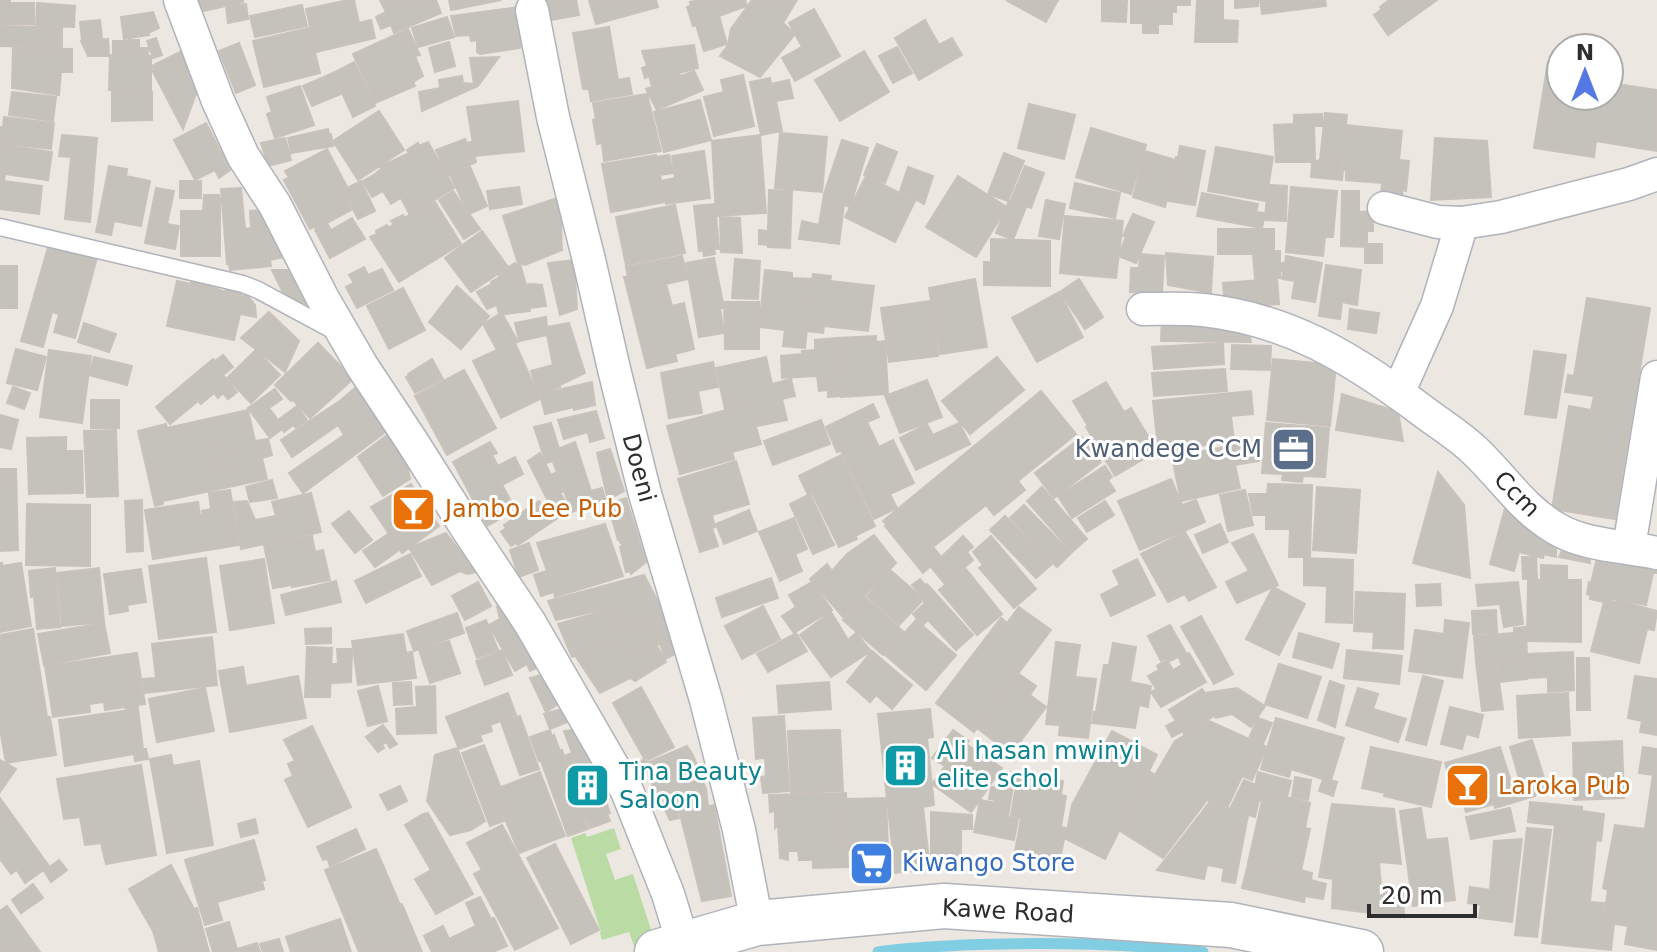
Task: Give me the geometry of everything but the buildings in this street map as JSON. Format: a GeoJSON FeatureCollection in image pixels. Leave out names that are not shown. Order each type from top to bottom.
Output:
{"type":"FeatureCollection","features":[{"type":"Feature","properties":{"kind":"main road","name":"Kawe Road"},"geometry":{"type":"LineString","coordinates":[[670,948],[757,923],[944,906],[1231,925],[1361,952]]}},
{"type":"Feature","properties":{"kind":"street"},"geometry":{"type":"LineString","coordinates":[[180,0],[212,86],[243,156],[275,205],[322,297],[362,366],[530,623],[627,791],[668,894],[670,948]]}},
{"type":"Feature","properties":{"kind":"street","name":"Doeni"},"geometry":{"type":"LineString","coordinates":[[532,10],[553,117],[614,369],[645,494],[706,700],[739,830],[757,923]]}},
{"type":"Feature","properties":{"kind":"street"},"geometry":{"type":"LineString","coordinates":[[1384,208],[1438,222],[1462,223],[1501,217],[1657,174]]}},
{"type":"Feature","properties":{"kind":"street"},"geometry":{"type":"LineString","coordinates":[[1398,393],[1437,306],[1462,223]]}},
{"type":"Feature","properties":{"kind":"street","name":"Ccm"},"geometry":{"type":"LineString","coordinates":[[1143,309],[1203,310],[1256,320],[1300,334],[1330,349],[1398,393],[1472,448],[1532,512],[1559,531],[1581,539],[1643,550]]}},
{"type":"Feature","properties":{"kind":"street"},"geometry":{"type":"LineString","coordinates":[[1643,550],[1657,377]]}},
{"type":"Feature","properties":{"kind":"lane"},"geometry":{"type":"LineString","coordinates":[[0,227],[243,284],[345,336]]}},
{"type":"Feature","properties":{"kind":"green space"},"geometry":{"type":"Polygon","coordinates":[[[614,828],[621,849],[606,854],[615,880],[633,874],[654,939],[634,946],[629,932],[602,940],[571,838],[585,833],[587,837],[614,828]]]}},
{"type":"Feature","properties":{"kind":"waterway"},"geometry":{"type":"LineString","coordinates":[[878,952],[963,945],[1053,944],[1203,952]]}},
{"type":"Feature","properties":{"kind":"place","name":"Kwandege CCM"},"geometry":{"type":"Point","coordinates":[1293,449]}},
{"type":"Feature","properties":{"kind":"place","name":"Jambo Lee Pub"},"geometry":{"type":"Point","coordinates":[414,509]}},
{"type":"Feature","properties":{"kind":"place","name":"Ali hasan mwinyi elite schol"},"geometry":{"type":"Point","coordinates":[906,765]}},
{"type":"Feature","properties":{"kind":"place","name":"Tina Beauty Saloon"},"geometry":{"type":"Point","coordinates":[588,786]}},
{"type":"Feature","properties":{"kind":"place","name":"Laroka Pub"},"geometry":{"type":"Point","coordinates":[1467,786]}},
{"type":"Feature","properties":{"kind":"place","name":"Kiwango Store"},"geometry":{"type":"Point","coordinates":[871,863]}}]}
